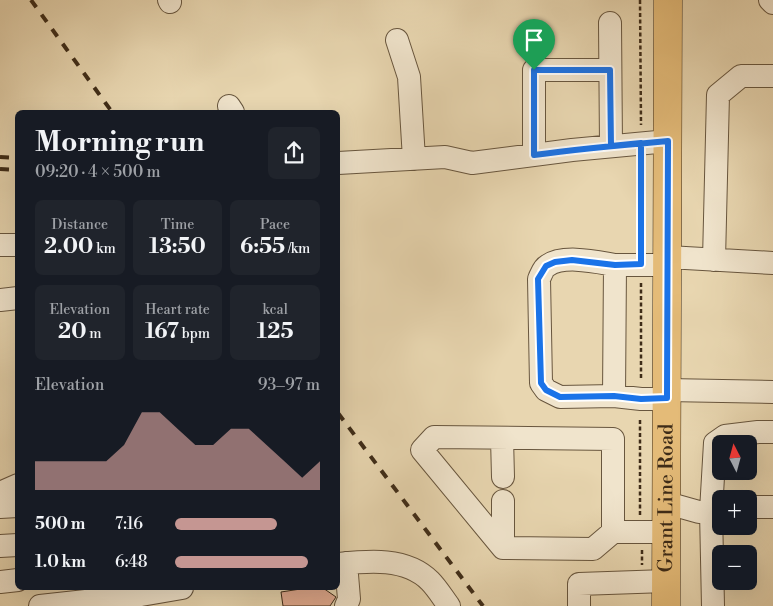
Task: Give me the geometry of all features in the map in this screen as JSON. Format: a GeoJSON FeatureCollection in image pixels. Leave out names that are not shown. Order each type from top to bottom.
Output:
{"type":"FeatureCollection","features":[{"type":"Feature","properties":{"kind":"main road","name":"Grant Line Road"},"geometry":{"type":"LineString","coordinates":[[659,590],[654,532],[666,503],[658,396],[658,262],[668,141],[668,0]]}},
{"type":"Feature","properties":{"kind":"street"},"geometry":{"type":"LineString","coordinates":[[770,0],[773,3]]}},
{"type":"Feature","properties":{"kind":"street"},"geometry":{"type":"LineString","coordinates":[[610,23],[611,146]]}},
{"type":"Feature","properties":{"kind":"street"},"geometry":{"type":"LineString","coordinates":[[397,40],[409,77],[414,159]]}},
{"type":"Feature","properties":{"kind":"street"},"geometry":{"type":"LineString","coordinates":[[534,155],[534,70],[610,70]]}},
{"type":"Feature","properties":{"kind":"street"},"geometry":{"type":"LineString","coordinates":[[714,260],[718,95],[741,76],[773,76]]}},
{"type":"Feature","properties":{"kind":"street"},"geometry":{"type":"LineString","coordinates":[[340,164],[445,157],[472,164],[534,155],[668,141]]}},
{"type":"Feature","properties":{"kind":"street"},"geometry":{"type":"LineString","coordinates":[[0,245],[15,246]]}},
{"type":"Feature","properties":{"kind":"street"},"geometry":{"type":"LineString","coordinates":[[773,263],[714,260],[615,265],[572,260],[555,262],[546,266],[538,279],[541,383],[546,390],[560,397],[773,392]]}},
{"type":"Feature","properties":{"kind":"street"},"geometry":{"type":"LineString","coordinates":[[614,396],[615,265]]}},
{"type":"Feature","properties":{"kind":"street"},"geometry":{"type":"LineString","coordinates":[[0,300],[15,298]]}},
{"type":"Feature","properties":{"kind":"street"},"geometry":{"type":"LineString","coordinates":[[716,490],[715,443],[725,436],[773,432]]}},
{"type":"Feature","properties":{"kind":"street"},"geometry":{"type":"LineString","coordinates":[[502,548],[422,450],[434,437],[614,438],[613,532]]}},
{"type":"Feature","properties":{"kind":"street"},"geometry":{"type":"LineString","coordinates":[[502,438],[503,477]]}},
{"type":"Feature","properties":{"kind":"street"},"geometry":{"type":"LineString","coordinates":[[0,507],[12,493]]}},
{"type":"Feature","properties":{"kind":"street"},"geometry":{"type":"LineString","coordinates":[[502,548],[503,501]]}},
{"type":"Feature","properties":{"kind":"street"},"geometry":{"type":"LineString","coordinates":[[666,503],[699,512],[712,510]]}},
{"type":"Feature","properties":{"kind":"street"},"geometry":{"type":"LineString","coordinates":[[757,507],[773,506]]}},
{"type":"Feature","properties":{"kind":"street"},"geometry":{"type":"LineString","coordinates":[[502,548],[594,549],[613,532],[654,532]]}},
{"type":"Feature","properties":{"kind":"street"},"geometry":{"type":"LineString","coordinates":[[713,606],[715,535]]}},
{"type":"Feature","properties":{"kind":"street"},"geometry":{"type":"LineString","coordinates":[[0,546],[15,545]]}},
{"type":"Feature","properties":{"kind":"street"},"geometry":{"type":"LineString","coordinates":[[594,549],[594,583]]}},
{"type":"Feature","properties":{"kind":"street"},"geometry":{"type":"LineString","coordinates":[[346,606],[349,599],[342,563],[370,562],[402,565],[418,572],[430,581],[449,606]]}},
{"type":"Feature","properties":{"kind":"street"},"geometry":{"type":"LineString","coordinates":[[0,582],[15,580]]}},
{"type":"Feature","properties":{"kind":"street"},"geometry":{"type":"LineString","coordinates":[[579,606],[579,584],[594,583],[659,590]]}},
{"type":"Feature","properties":{"kind":"street"},"geometry":{"type":"LineString","coordinates":[[102,606],[142,601],[176,590]]}},
{"type":"Feature","properties":{"kind":"street"},"geometry":{"type":"LineString","coordinates":[[40,606],[142,601]]}},
{"type":"Feature","properties":{"kind":"path"},"geometry":{"type":"LineString","coordinates":[[640,0],[641,143],[658,262],[658,396],[638,500],[654,532],[659,590]]}},
{"type":"Feature","properties":{"kind":"building"},"geometry":{"type":"Polygon","coordinates":[[[326,590],[336,597],[330,606],[283,606],[281,592],[326,590]]]}},
{"type":"Feature","properties":{"kind":"railway"},"geometry":{"type":"LineString","coordinates":[[31,0],[111,110]]}},
{"type":"Feature","properties":{"kind":"railway"},"geometry":{"type":"LineString","coordinates":[[0,157],[15,158]]}},
{"type":"Feature","properties":{"kind":"railway"},"geometry":{"type":"LineString","coordinates":[[0,169],[15,170]]}},
{"type":"Feature","properties":{"kind":"railway"},"geometry":{"type":"LineString","coordinates":[[340,416],[483,606]]}},
{"type":"Feature","properties":{"kind":"route"},"geometry":{"type":"LineString","coordinates":[[534,70],[534,155],[572,150],[641,143],[668,141],[667,398],[641,399],[614,396],[560,397],[546,390],[541,383],[538,279],[546,266],[555,262],[572,260],[615,265],[641,264],[641,143],[611,146],[610,70],[534,70]]}}]}
